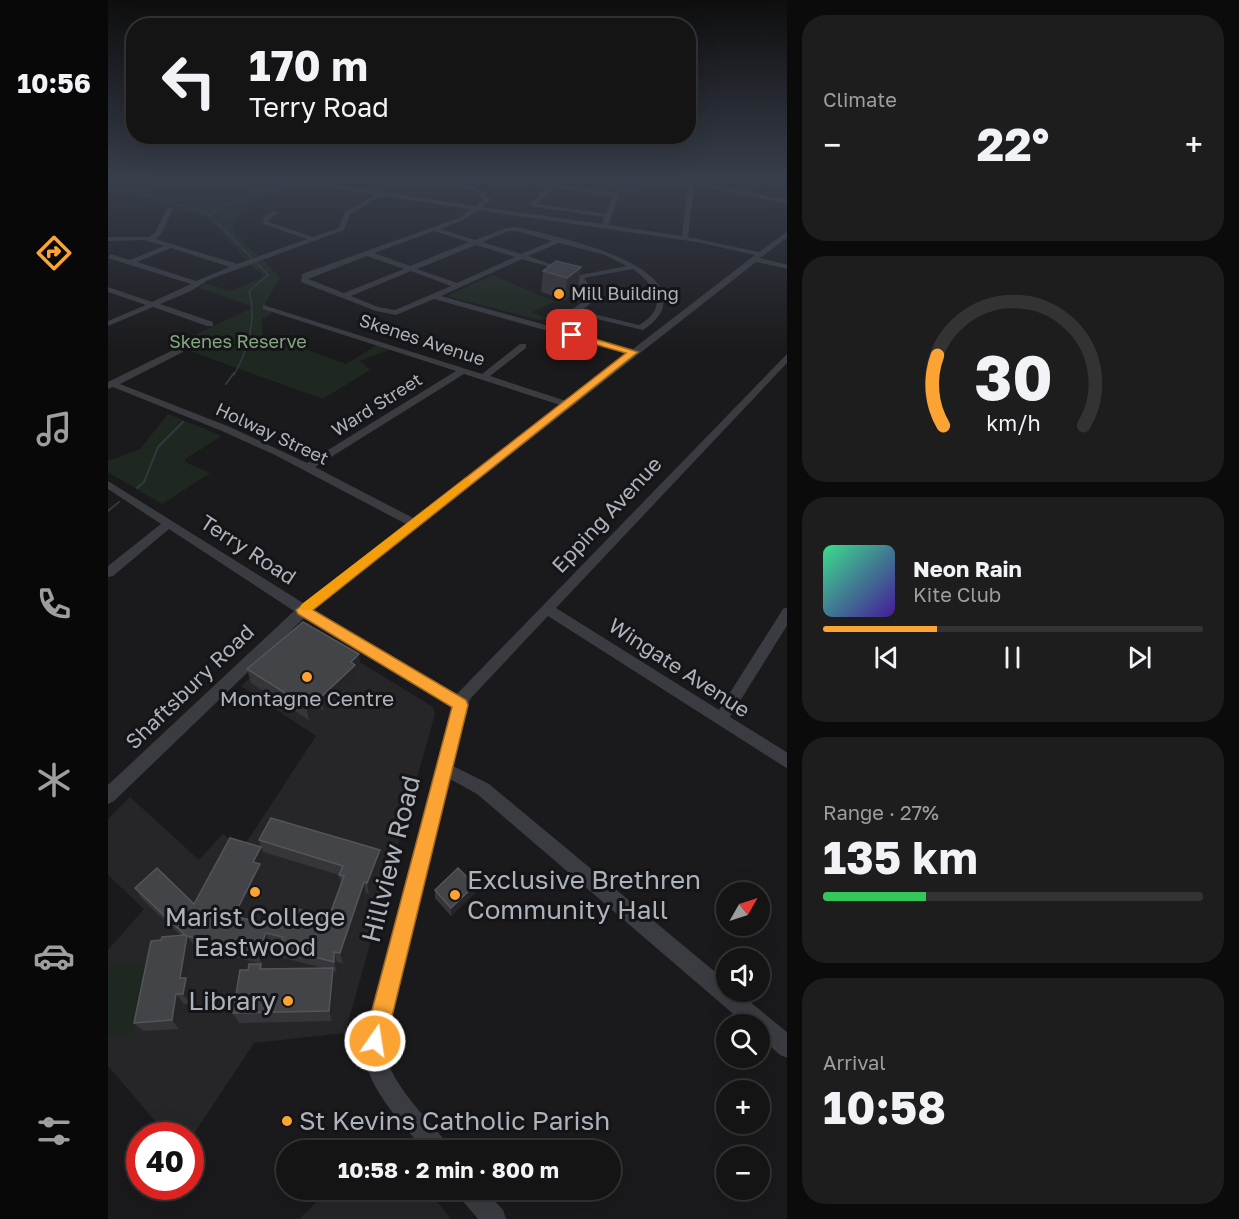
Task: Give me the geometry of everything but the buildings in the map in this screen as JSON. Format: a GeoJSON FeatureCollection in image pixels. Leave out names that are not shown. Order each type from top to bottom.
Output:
{"type":"FeatureCollection","features":[{"type":"Feature","properties":{"kind":"street"},"geometry":{"type":"LineString","coordinates":[[150,240],[155,236]]}},
{"type":"Feature","properties":{"kind":"street"},"geometry":{"type":"LineString","coordinates":[[303,236],[312,239]]}},
{"type":"Feature","properties":{"kind":"street"},"geometry":{"type":"LineString","coordinates":[[108,324],[235,266],[321,236]]}},
{"type":"Feature","properties":{"kind":"street"},"geometry":{"type":"LineString","coordinates":[[414,236],[305,276],[304,280],[390,314],[402,312],[559,240]]}},
{"type":"Feature","properties":{"kind":"street"},"geometry":{"type":"LineString","coordinates":[[455,236],[579,277],[586,285],[590,296],[585,306],[550,329]]}},
{"type":"Feature","properties":{"kind":"street"},"geometry":{"type":"LineString","coordinates":[[344,296],[494,236]]}},
{"type":"Feature","properties":{"kind":"street"},"geometry":{"type":"LineString","coordinates":[[543,236],[607,254],[634,267],[648,277],[658,290],[661,299],[658,312],[647,324],[635,328],[576,312]]}},
{"type":"Feature","properties":{"kind":"street"},"geometry":{"type":"LineString","coordinates":[[671,236],[757,256],[787,267]]}},
{"type":"Feature","properties":{"kind":"street","name":"Shaftsbury Road"},"geometry":{"type":"LineString","coordinates":[[108,796],[303,610],[783,236]]}},
{"type":"Feature","properties":{"kind":"street"},"geometry":{"type":"LineString","coordinates":[[108,239],[150,240],[235,266]]}},
{"type":"Feature","properties":{"kind":"street"},"geometry":{"type":"LineString","coordinates":[[130,262],[171,246]]}},
{"type":"Feature","properties":{"kind":"street"},"geometry":{"type":"LineString","coordinates":[[366,253],[459,286]]}},
{"type":"Feature","properties":{"kind":"street"},"geometry":{"type":"LineString","coordinates":[[110,256],[196,284]]}},
{"type":"Feature","properties":{"kind":"street"},"geometry":{"type":"LineString","coordinates":[[579,277],[634,267]]}},
{"type":"Feature","properties":{"kind":"street"},"geometry":{"type":"LineString","coordinates":[[108,290],[210,324]]}},
{"type":"Feature","properties":{"kind":"street"},"geometry":{"type":"LineString","coordinates":[[436,297],[633,352]]}},
{"type":"Feature","properties":{"kind":"street","name":"Skenes Avenue"},"geometry":{"type":"LineString","coordinates":[[266,307],[566,404]]}},
{"type":"Feature","properties":{"kind":"street"},"geometry":{"type":"LineString","coordinates":[[483,377],[523,346]]}},
{"type":"Feature","properties":{"kind":"street"},"geometry":{"type":"LineString","coordinates":[[110,385],[180,350]]}},
{"type":"Feature","properties":{"kind":"street","name":"Epping Avenue"},"geometry":{"type":"LineString","coordinates":[[460,705],[463,696],[785,363]]}},
{"type":"Feature","properties":{"kind":"street","name":"Ward Street"},"geometry":{"type":"LineString","coordinates":[[308,467],[463,370]]}},
{"type":"Feature","properties":{"kind":"street","name":"Holway Street"},"geometry":{"type":"LineString","coordinates":[[110,385],[226,429],[308,467],[414,523]]}},
{"type":"Feature","properties":{"kind":"street","name":"Terry Road"},"geometry":{"type":"LineString","coordinates":[[108,484],[303,610],[460,705]]}},
{"type":"Feature","properties":{"kind":"street"},"geometry":{"type":"LineString","coordinates":[[108,573],[169,523]]}},
{"type":"Feature","properties":{"kind":"street","name":"Wingate Avenue"},"geometry":{"type":"LineString","coordinates":[[548,609],[787,761]]}},
{"type":"Feature","properties":{"kind":"street"},"geometry":{"type":"LineString","coordinates":[[721,719],[787,614]]}},
{"type":"Feature","properties":{"kind":"street","name":"Hillview Road"},"geometry":{"type":"LineString","coordinates":[[430,1140],[385,1081],[374,1051],[377,1029],[460,705]]}},
{"type":"Feature","properties":{"kind":"street"},"geometry":{"type":"LineString","coordinates":[[443,769],[483,789],[787,1046]]}},
{"type":"Feature","properties":{"kind":"street"},"geometry":{"type":"LineString","coordinates":[[478,1200],[494,1219]]}},
{"type":"Feature","properties":{"kind":"shaded area","name":"Marist College Eastwood"},"geometry":{"type":"Polygon","coordinates":[[[306,629],[433,707],[435,714],[345,1033],[254,1043],[202,1122],[156,1122],[108,1066],[108,950],[144,909],[108,875],[108,819],[130,797],[199,860],[223,834],[242,849],[316,736],[241,686],[301,630],[306,629]]]}},
{"type":"Feature","properties":{"kind":"shaded area"},"geometry":{"type":"Polygon","coordinates":[[[319,1200],[436,1200],[451,1219],[299,1219],[319,1200]]]}},
{"type":"Feature","properties":{"kind":"green space"},"geometry":{"type":"Polygon","coordinates":[[[225,236],[237,236],[258,256],[246,260],[225,236]]]}},
{"type":"Feature","properties":{"kind":"green space","name":"Skenes Reserve"},"geometry":{"type":"Polygon","coordinates":[[[262,259],[280,278],[265,303],[272,314],[262,319],[263,334],[346,364],[377,345],[389,350],[360,361],[370,370],[323,399],[173,345],[254,307],[199,288],[204,283],[231,291],[261,278],[262,274],[248,263],[262,259]]]}},
{"type":"Feature","properties":{"kind":"green space"},"geometry":{"type":"Polygon","coordinates":[[[493,275],[555,302],[532,312],[548,319],[539,320],[447,296],[493,275]]]}},
{"type":"Feature","properties":{"kind":"green space"},"geometry":{"type":"Polygon","coordinates":[[[168,414],[222,436],[185,459],[185,462],[210,473],[162,504],[108,472],[108,461],[140,449],[168,414]]]}},
{"type":"Feature","properties":{"kind":"green space"},"geometry":{"type":"Polygon","coordinates":[[[146,962],[131,1034],[108,1035],[108,968],[113,964],[146,962]]]}},
{"type":"Feature","properties":{"kind":"waterway"},"geometry":{"type":"LineString","coordinates":[[230,236],[252,258]]}},
{"type":"Feature","properties":{"kind":"waterway"},"geometry":{"type":"LineString","coordinates":[[234,375],[250,334],[252,312],[249,291],[268,275],[255,261]]}},
{"type":"Feature","properties":{"kind":"waterway"},"geometry":{"type":"LineString","coordinates":[[226,384],[234,373]]}},
{"type":"Feature","properties":{"kind":"waterway"},"geometry":{"type":"LineString","coordinates":[[137,488],[144,482],[158,447],[183,422]]}},
{"type":"Feature","properties":{"kind":"waterway"},"geometry":{"type":"LineString","coordinates":[[108,511],[119,502]]}},
{"type":"Feature","properties":{"kind":"slow traffic"},"geometry":{"type":"LineString","coordinates":[[307,607],[466,482]]}},
{"type":"Feature","properties":{"kind":"place","name":"Mill Building"},"geometry":{"type":"Point","coordinates":[559,294]}},
{"type":"Feature","properties":{"kind":"place","name":"Montagne Centre"},"geometry":{"type":"Point","coordinates":[307,677]}},
{"type":"Feature","properties":{"kind":"place","name":"Marist College Eastwood"},"geometry":{"type":"Point","coordinates":[255,892]}},
{"type":"Feature","properties":{"kind":"place","name":"Exclusive Brethren Community Hall"},"geometry":{"type":"Point","coordinates":[455,895]}},
{"type":"Feature","properties":{"kind":"place","name":"Library"},"geometry":{"type":"Point","coordinates":[288,1001]}},
{"type":"Feature","properties":{"kind":"place","name":"St Kevins Catholic Parish"},"geometry":{"type":"Point","coordinates":[287,1121]}},
{"type":"Feature","properties":{"kind":"route"},"geometry":{"type":"LineString","coordinates":[[375,1041],[460,705],[303,610],[633,352],[572,335]]}}]}
